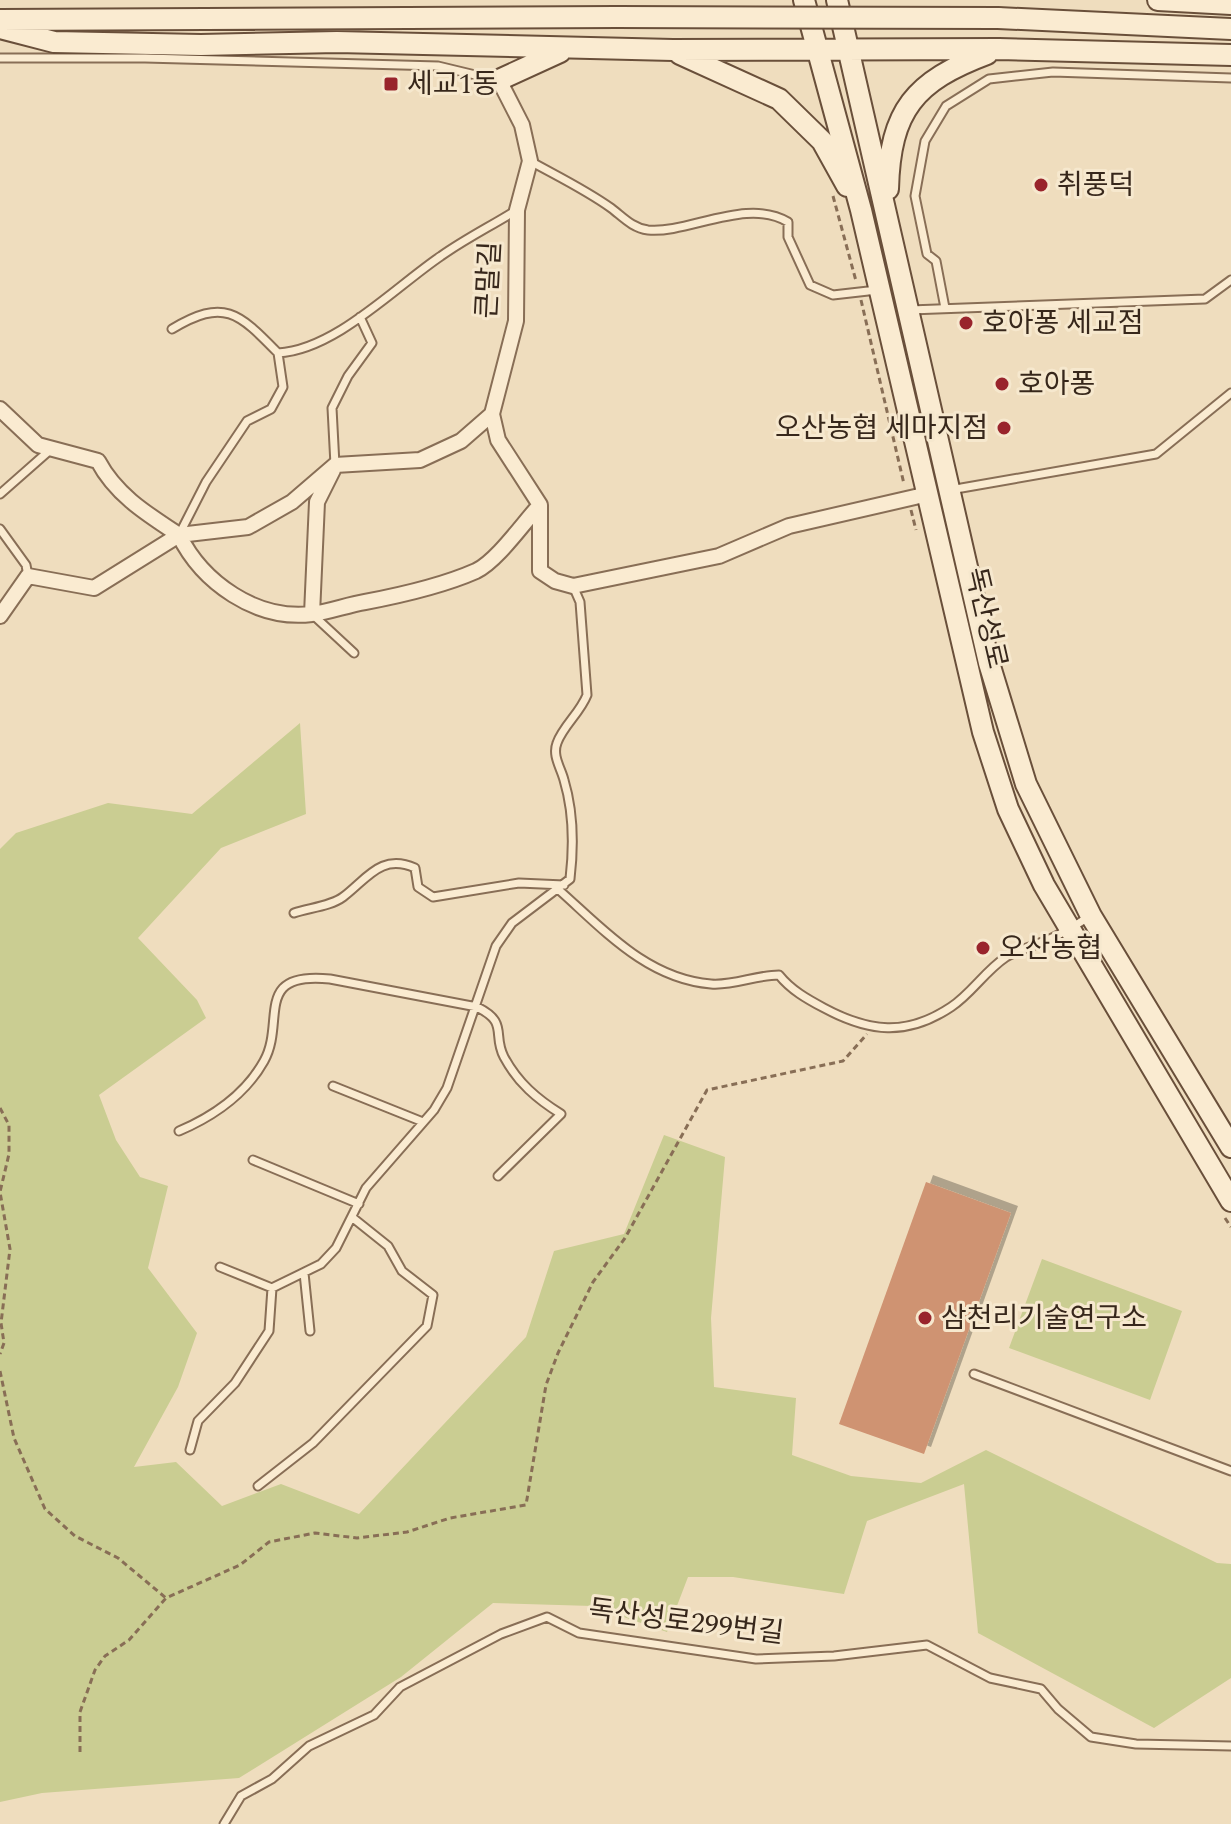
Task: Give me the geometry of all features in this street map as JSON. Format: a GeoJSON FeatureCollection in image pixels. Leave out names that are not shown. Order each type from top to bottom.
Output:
{"type":"FeatureCollection","features":[{"type":"Feature","properties":{"kind":"street","name":"독산성로"},"geometry":{"type":"LineString","coordinates":[[804,0],[861,210],[983,732],[1008,809],[1068,929],[1231,1201]]}},
{"type":"Feature","properties":{"kind":"street","name":"독산성로"},"geometry":{"type":"LineString","coordinates":[[837,0],[989,663],[1026,784],[1091,916],[1231,1147]]}},
{"type":"Feature","properties":{"kind":"street"},"geometry":{"type":"LineString","coordinates":[[1158,0],[1231,4]]}},
{"type":"Feature","properties":{"kind":"street"},"geometry":{"type":"LineString","coordinates":[[0,20],[998,18],[1231,29]]}},
{"type":"Feature","properties":{"kind":"street"},"geometry":{"type":"LineString","coordinates":[[0,28],[54,42],[201,45],[337,42],[673,50],[999,49],[1231,55]]}},
{"type":"Feature","properties":{"kind":"street"},"geometry":{"type":"LineString","coordinates":[[499,80],[556,53],[578,48]]}},
{"type":"Feature","properties":{"kind":"street"},"geometry":{"type":"LineString","coordinates":[[887,221],[888,165],[900,123],[913,98],[929,81],[952,67],[999,49]]}},
{"type":"Feature","properties":{"kind":"street"},"geometry":{"type":"LineString","coordinates":[[673,50],[779,99],[822,141],[861,210]]}},
{"type":"Feature","properties":{"kind":"street","name":"큰말길"},"geometry":{"type":"LineString","coordinates":[[492,414],[516,321],[517,210],[530,161],[522,125],[499,80]]}},
{"type":"Feature","properties":{"kind":"street"},"geometry":{"type":"LineString","coordinates":[[0,409],[38,445],[98,461],[108,480],[136,507],[179,535],[191,560],[226,591],[250,604],[285,613],[312,614],[426,589],[476,571],[540,505]]}},
{"type":"Feature","properties":{"kind":"street"},"geometry":{"type":"LineString","coordinates":[[0,616],[28,576],[94,588],[179,535],[248,527],[292,502],[335,465],[420,460],[461,441],[492,414],[498,440],[540,505],[540,571],[573,586],[719,556],[789,526],[928,494]]}},
{"type":"Feature","properties":{"kind":"street"},"geometry":{"type":"LineString","coordinates":[[312,614],[317,502],[335,465]]}},
{"type":"Feature","properties":{"kind":"lane"},"geometry":{"type":"LineString","coordinates":[[192,60],[193,50]]}},
{"type":"Feature","properties":{"kind":"lane"},"geometry":{"type":"LineString","coordinates":[[0,58],[438,66],[499,80]]}},
{"type":"Feature","properties":{"kind":"lane"},"geometry":{"type":"LineString","coordinates":[[945,308],[936,261],[927,254],[915,196],[925,141],[946,106],[989,79],[1010,75],[1053,72],[1231,78]]}},
{"type":"Feature","properties":{"kind":"lane"},"geometry":{"type":"LineString","coordinates":[[530,161],[612,208],[626,222],[648,230],[742,214],[776,215],[788,222],[788,237],[810,285],[833,295],[880,289]]}},
{"type":"Feature","properties":{"kind":"lane"},"geometry":{"type":"LineString","coordinates":[[278,353],[294,352],[360,317],[441,255],[517,210]]}},
{"type":"Feature","properties":{"kind":"lane"},"geometry":{"type":"LineString","coordinates":[[908,311],[1205,299],[1231,280]]}},
{"type":"Feature","properties":{"kind":"lane"},"geometry":{"type":"LineString","coordinates":[[172,329],[198,313],[216,309],[243,320],[278,353],[283,387],[271,409],[247,421],[206,482],[179,535]]}},
{"type":"Feature","properties":{"kind":"lane"},"geometry":{"type":"LineString","coordinates":[[335,465],[332,408],[348,376],[372,343],[360,317]]}},
{"type":"Feature","properties":{"kind":"lane"},"geometry":{"type":"LineString","coordinates":[[928,494],[1156,454],[1231,393]]}},
{"type":"Feature","properties":{"kind":"lane"},"geometry":{"type":"LineString","coordinates":[[0,494],[51,449]]}},
{"type":"Feature","properties":{"kind":"lane"},"geometry":{"type":"LineString","coordinates":[[0,529],[26,565],[28,576]]}},
{"type":"Feature","properties":{"kind":"lane"},"geometry":{"type":"LineString","coordinates":[[220,1267],[272,1288],[321,1264],[336,1248],[366,1188],[423,1122],[447,1088],[496,946],[512,923],[570,879],[574,838],[565,780],[556,757],[557,744],[587,695],[580,602],[573,586]]}},
{"type":"Feature","properties":{"kind":"lane"},"geometry":{"type":"LineString","coordinates":[[312,614],[354,653]]}},
{"type":"Feature","properties":{"kind":"lane"},"geometry":{"type":"LineString","coordinates":[[294,913],[341,898],[379,866],[394,864],[415,868],[418,887],[433,897],[519,883],[562,887],[604,934],[667,973],[709,984],[779,975],[787,985],[811,1001],[850,1023],[872,1028],[903,1027],[929,1019],[954,1005],[989,969],[1011,954],[1091,916]]}},
{"type":"Feature","properties":{"kind":"lane"},"geometry":{"type":"LineString","coordinates":[[179,1131],[213,1116],[238,1094],[266,1059],[277,996],[284,986],[311,977],[477,1007],[492,1014],[501,1030],[502,1053],[517,1079],[539,1101],[561,1114],[498,1176]]}},
{"type":"Feature","properties":{"kind":"lane"},"geometry":{"type":"LineString","coordinates":[[333,1086],[423,1122]]}},
{"type":"Feature","properties":{"kind":"lane"},"geometry":{"type":"LineString","coordinates":[[253,1160],[359,1204]]}},
{"type":"Feature","properties":{"kind":"lane"},"geometry":{"type":"LineString","coordinates":[[258,1486],[313,1443],[427,1326],[433,1295],[402,1271],[388,1246],[353,1218]]}},
{"type":"Feature","properties":{"kind":"lane"},"geometry":{"type":"LineString","coordinates":[[304,1273],[310,1331]]}},
{"type":"Feature","properties":{"kind":"lane"},"geometry":{"type":"LineString","coordinates":[[190,1450],[198,1421],[235,1383],[269,1331],[272,1288]]}},
{"type":"Feature","properties":{"kind":"lane"},"geometry":{"type":"LineString","coordinates":[[974,1374],[1231,1471]]}},
{"type":"Feature","properties":{"kind":"lane","name":"독산성로299번길"},"geometry":{"type":"LineString","coordinates":[[224,1824],[241,1796],[272,1779],[309,1746],[374,1715],[400,1687],[501,1634],[547,1617],[579,1633],[756,1659],[834,1656],[927,1645],[990,1678],[1041,1689],[1058,1709],[1091,1737],[1136,1744],[1231,1746]]}},
{"type":"Feature","properties":{"kind":"path"},"geometry":{"type":"LineString","coordinates":[[80,1752],[80,1712],[95,1670],[105,1656],[129,1640],[166,1598],[240,1565],[269,1542],[315,1533],[357,1538],[407,1532],[450,1518],[526,1505],[546,1385],[558,1353],[593,1282],[625,1238],[707,1090],[843,1061],[872,1028]]}},
{"type":"Feature","properties":{"kind":"path"},"geometry":{"type":"LineString","coordinates":[[0,1108],[9,1125],[9,1154],[0,1192],[10,1249],[1,1314],[4,1343],[0,1354]]}},
{"type":"Feature","properties":{"kind":"path"},"geometry":{"type":"LineString","coordinates":[[0,1371],[14,1438],[45,1509],[75,1536],[118,1558],[166,1598]]}},
{"type":"Feature","properties":{"kind":"green space"},"geometry":{"type":"Polygon","coordinates":[[[300,723],[306,814],[221,848],[138,938],[197,1000],[206,1018],[99,1095],[116,1140],[140,1177],[168,1186],[148,1268],[197,1333],[178,1387],[134,1467],[176,1462],[222,1506],[281,1484],[359,1514],[526,1337],[554,1251],[624,1234],[664,1135],[725,1157],[711,1318],[714,1387],[796,1398],[792,1455],[851,1476],[921,1483],[986,1450],[1217,1563],[1231,1564],[1231,1678],[1154,1728],[978,1633],[964,1484],[867,1521],[844,1594],[733,1577],[688,1577],[667,1632],[592,1606],[493,1603],[401,1677],[239,1778],[42,1793],[0,1802],[0,849],[16,833],[108,803],[192,814],[300,723]]]}},
{"type":"Feature","properties":{"kind":"green space"},"geometry":{"type":"Polygon","coordinates":[[[1042,1259],[1182,1311],[1150,1400],[1009,1348],[1042,1259]]]}},
{"type":"Feature","properties":{"kind":"building","name":"삼천리기술연구소"},"geometry":{"type":"Polygon","coordinates":[[[926,1182],[1011,1213],[924,1454],[839,1424],[926,1182]]]}},
{"type":"Feature","properties":{"kind":"place","name":"세교1동"},"geometry":{"type":"Point","coordinates":[391,84]}},
{"type":"Feature","properties":{"kind":"place","name":"취풍덕"},"geometry":{"type":"Point","coordinates":[1041,185]}},
{"type":"Feature","properties":{"kind":"place","name":"호아퐁 세교점"},"geometry":{"type":"Point","coordinates":[966,323]}},
{"type":"Feature","properties":{"kind":"place","name":"호아퐁"},"geometry":{"type":"Point","coordinates":[1002,384]}},
{"type":"Feature","properties":{"kind":"place","name":"오산농협 세마지점"},"geometry":{"type":"Point","coordinates":[1004,428]}},
{"type":"Feature","properties":{"kind":"place","name":"오산농협"},"geometry":{"type":"Point","coordinates":[983,948]}},
{"type":"Feature","properties":{"kind":"place","name":"삼천리기술연구소"},"geometry":{"type":"Point","coordinates":[925,1318]}}]}
